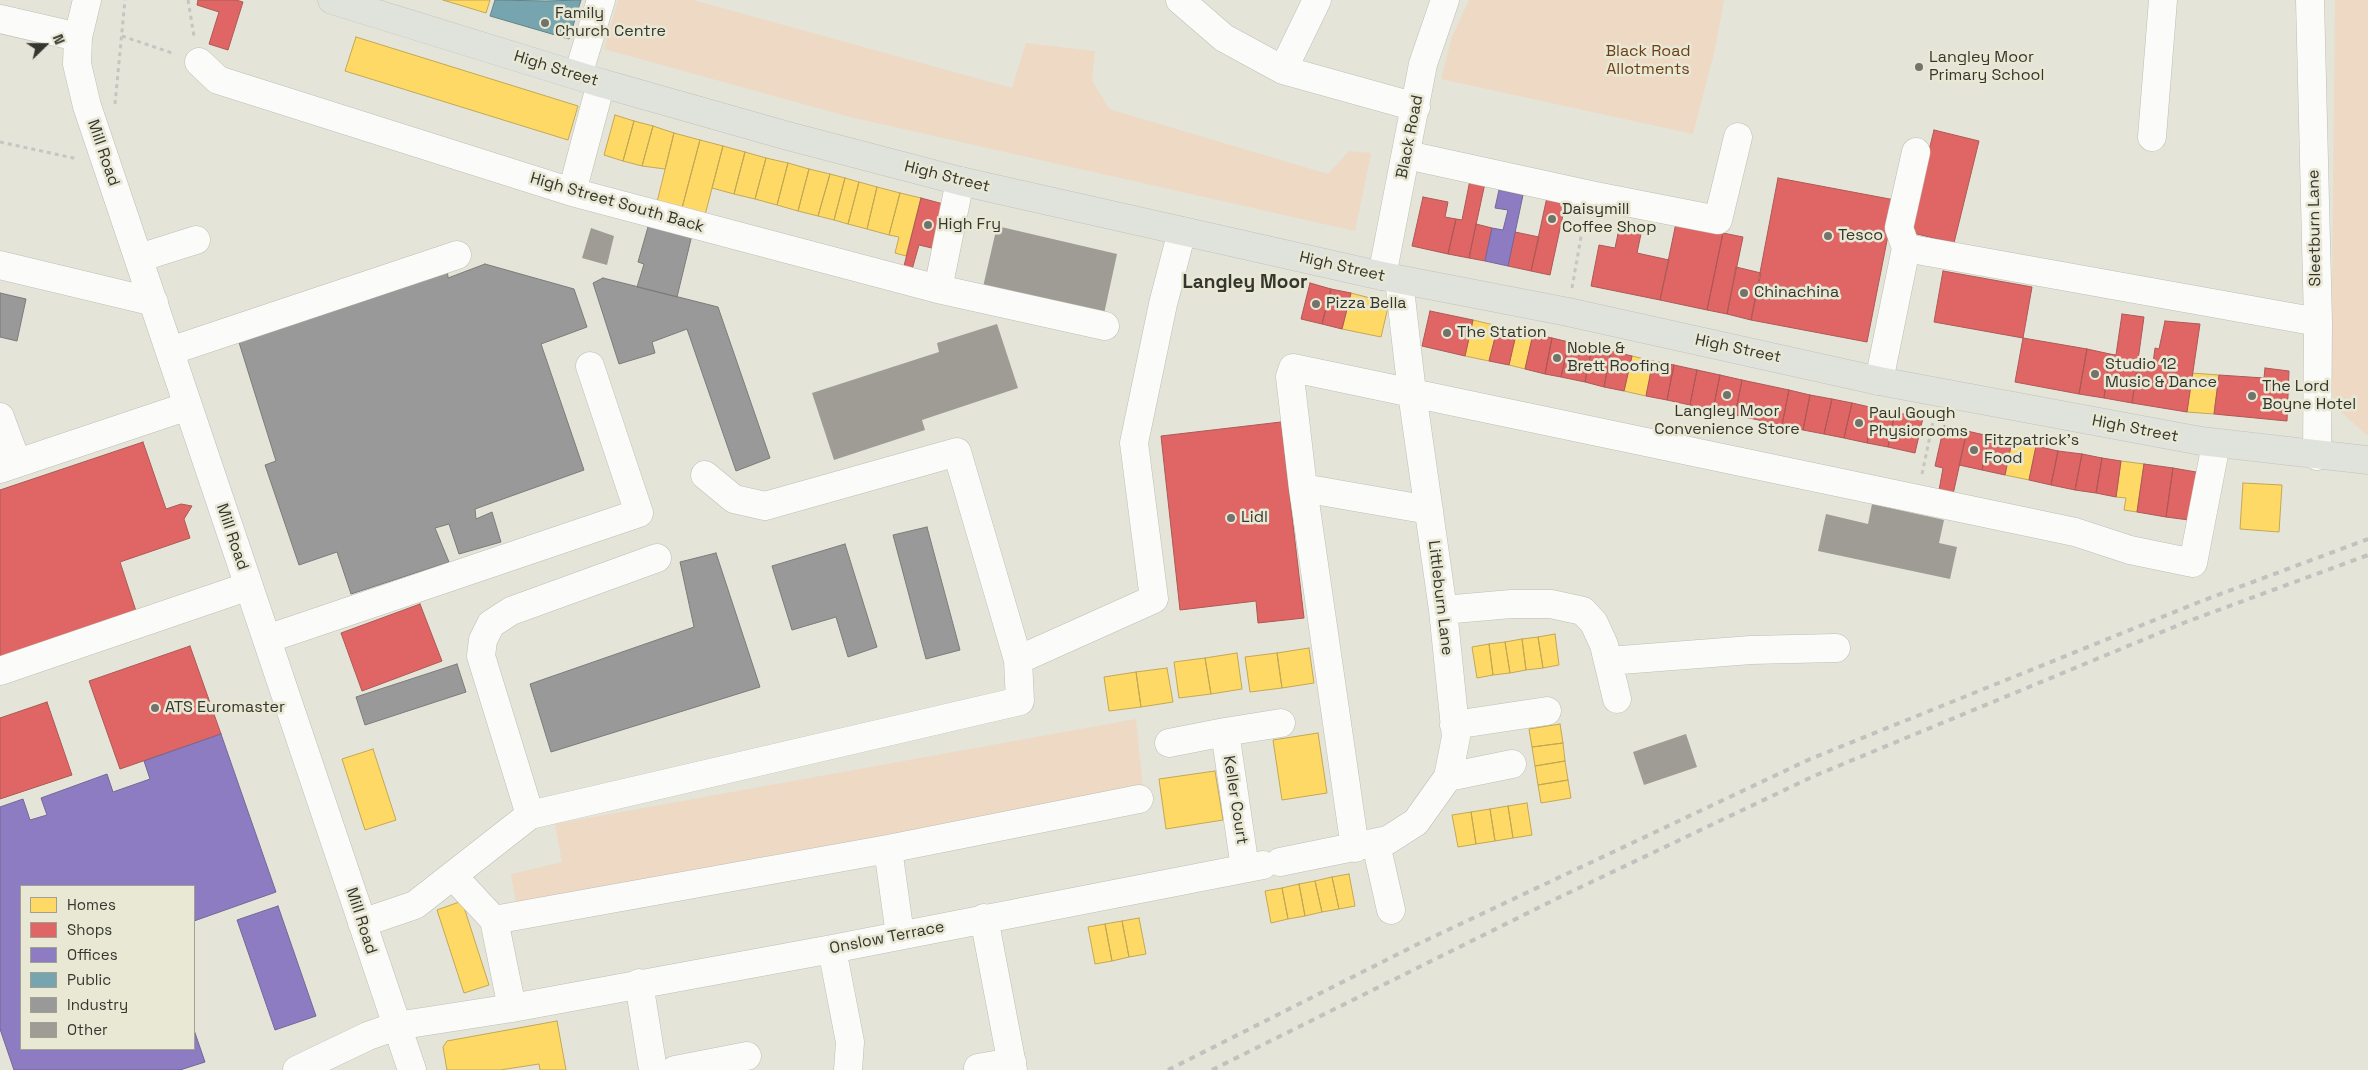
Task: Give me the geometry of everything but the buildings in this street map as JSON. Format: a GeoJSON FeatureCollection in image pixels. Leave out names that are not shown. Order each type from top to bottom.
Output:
{"type":"FeatureCollection","features":[{"type":"Feature","properties":{"kind":"main road","name":"High Street"},"geometry":{"type":"LineString","coordinates":[[332,0],[590,79],[788,136],[960,181],[1390,278],[1568,312],[1879,381],[2216,444],[2368,460]]}},
{"type":"Feature","properties":{"kind":"street","name":"Mill Road"},"geometry":{"type":"LineString","coordinates":[[86,0],[78,37],[77,64],[88,106],[412,1070]]}},
{"type":"Feature","properties":{"kind":"street"},"geometry":{"type":"LineString","coordinates":[[572,192],[601,0]]}},
{"type":"Feature","properties":{"kind":"street"},"geometry":{"type":"LineString","coordinates":[[1180,0],[1224,38],[1283,70],[1416,107]]}},
{"type":"Feature","properties":{"kind":"street"},"geometry":{"type":"LineString","coordinates":[[1283,70],[1317,0]]}},
{"type":"Feature","properties":{"kind":"street","name":"Black Road"},"geometry":{"type":"LineString","coordinates":[[1390,278],[1407,155],[1423,64],[1444,0]]}},
{"type":"Feature","properties":{"kind":"street"},"geometry":{"type":"LineString","coordinates":[[2152,136],[2163,0]]}},
{"type":"Feature","properties":{"kind":"street","name":"Sleetburn Lane"},"geometry":{"type":"LineString","coordinates":[[2310,0],[2318,322],[2317,456]]}},
{"type":"Feature","properties":{"kind":"street"},"geometry":{"type":"LineString","coordinates":[[0,19],[78,37]]}},
{"type":"Feature","properties":{"kind":"street","name":"High Street South Back"},"geometry":{"type":"LineString","coordinates":[[199,62],[218,80],[572,192],[938,289],[1105,326]]}},
{"type":"Feature","properties":{"kind":"street"},"geometry":{"type":"LineString","coordinates":[[1407,155],[1589,195],[1718,220],[1738,137]]}},
{"type":"Feature","properties":{"kind":"street"},"geometry":{"type":"LineString","coordinates":[[1879,381],[1906,248],[1899,228],[1916,152]]}},
{"type":"Feature","properties":{"kind":"street"},"geometry":{"type":"LineString","coordinates":[[938,289],[960,181]]}},
{"type":"Feature","properties":{"kind":"street"},"geometry":{"type":"LineString","coordinates":[[1018,660],[1154,599],[1134,443],[1163,304],[1182,231]]}},
{"type":"Feature","properties":{"kind":"street"},"geometry":{"type":"LineString","coordinates":[[139,258],[196,240]]}},
{"type":"Feature","properties":{"kind":"street"},"geometry":{"type":"LineString","coordinates":[[1906,248],[2318,322]]}},
{"type":"Feature","properties":{"kind":"street"},"geometry":{"type":"LineString","coordinates":[[170,351],[457,256]]}},
{"type":"Feature","properties":{"kind":"street"},"geometry":{"type":"LineString","coordinates":[[0,265],[154,302]]}},
{"type":"Feature","properties":{"kind":"street","name":"Littleburn Lane"},"geometry":{"type":"LineString","coordinates":[[1262,865],[1356,848],[1388,840],[1416,822],[1448,777],[1456,736],[1443,610],[1412,393],[1390,278]]}},
{"type":"Feature","properties":{"kind":"street"},"geometry":{"type":"LineString","coordinates":[[267,639],[639,513],[590,366]]}},
{"type":"Feature","properties":{"kind":"street"},"geometry":{"type":"LineString","coordinates":[[1391,910],[1356,848],[1303,488],[1290,377],[1293,368],[2075,532],[2130,550],[2193,563],[2216,444]]}},
{"type":"Feature","properties":{"kind":"street"},"geometry":{"type":"LineString","coordinates":[[0,417],[8,466],[188,406]]}},
{"type":"Feature","properties":{"kind":"street"},"geometry":{"type":"LineString","coordinates":[[362,923],[415,905],[530,815],[1020,700],[1018,660],[957,452],[765,506],[734,499],[705,475]]}},
{"type":"Feature","properties":{"kind":"street"},"geometry":{"type":"LineString","coordinates":[[1303,488],[1429,510]]}},
{"type":"Feature","properties":{"kind":"street"},"geometry":{"type":"LineString","coordinates":[[530,815],[481,656],[483,640],[491,624],[511,611],[657,558]]}},
{"type":"Feature","properties":{"kind":"street"},"geometry":{"type":"LineString","coordinates":[[0,671],[249,586]]}},
{"type":"Feature","properties":{"kind":"street"},"geometry":{"type":"LineString","coordinates":[[1443,610],[1511,604],[1550,604],[1584,611],[1594,623],[1604,645],[1617,699]]}},
{"type":"Feature","properties":{"kind":"street"},"geometry":{"type":"LineString","coordinates":[[1608,661],[1751,650],[1836,648]]}},
{"type":"Feature","properties":{"kind":"street"},"geometry":{"type":"LineString","coordinates":[[1454,725],[1546,711]]}},
{"type":"Feature","properties":{"kind":"street","name":"Keller Court"},"geometry":{"type":"LineString","coordinates":[[1169,743],[1281,723]]}},
{"type":"Feature","properties":{"kind":"street","name":"Keller Court"},"geometry":{"type":"LineString","coordinates":[[1224,732],[1262,865]]}},
{"type":"Feature","properties":{"kind":"street"},"geometry":{"type":"LineString","coordinates":[[1448,777],[1512,764]]}},
{"type":"Feature","properties":{"kind":"street"},"geometry":{"type":"LineString","coordinates":[[494,920],[888,849],[1139,799]]}},
{"type":"Feature","properties":{"kind":"street"},"geometry":{"type":"LineString","coordinates":[[888,849],[900,935]]}},
{"type":"Feature","properties":{"kind":"street","name":"Onslow Terrace"},"geometry":{"type":"LineString","coordinates":[[512,1008],[832,949],[1262,865]]}},
{"type":"Feature","properties":{"kind":"street"},"geometry":{"type":"LineString","coordinates":[[297,1070],[368,1036],[396,1026],[512,1008],[494,920],[454,876]]}},
{"type":"Feature","properties":{"kind":"street"},"geometry":{"type":"LineString","coordinates":[[978,1068],[1012,1066],[984,918]]}},
{"type":"Feature","properties":{"kind":"street"},"geometry":{"type":"LineString","coordinates":[[832,949],[850,1042],[848,1070]]}},
{"type":"Feature","properties":{"kind":"street"},"geometry":{"type":"LineString","coordinates":[[639,984],[654,1070]]}},
{"type":"Feature","properties":{"kind":"street"},"geometry":{"type":"LineString","coordinates":[[675,1070],[747,1056]]}},
{"type":"Feature","properties":{"kind":"path"},"geometry":{"type":"LineString","coordinates":[[114,108],[125,0]]}},
{"type":"Feature","properties":{"kind":"path"},"geometry":{"type":"LineString","coordinates":[[122,36],[199,62],[188,0]]}},
{"type":"Feature","properties":{"kind":"path"},"geometry":{"type":"LineString","coordinates":[[0,142],[107,166]]}},
{"type":"Feature","properties":{"kind":"path"},"geometry":{"type":"LineString","coordinates":[[1568,312],[1589,195]]}},
{"type":"Feature","properties":{"kind":"path"},"geometry":{"type":"LineString","coordinates":[[1917,499],[1940,392]]}},
{"type":"Feature","properties":{"kind":"green space"},"geometry":{"type":"Polygon","coordinates":[[[618,0],[693,0],[1012,88],[1026,43],[1095,51],[1092,80],[1109,109],[1328,174],[1349,151],[1371,153],[1355,231],[850,117],[604,49],[618,0]]]}},
{"type":"Feature","properties":{"kind":"green space","name":"Black Road Allotments"},"geometry":{"type":"Polygon","coordinates":[[[1469,0],[1724,0],[1715,49],[1693,134],[1441,79],[1452,37],[1469,0]]]}},
{"type":"Feature","properties":{"kind":"green space"},"geometry":{"type":"Polygon","coordinates":[[[2335,0],[2368,0],[2368,436],[2342,413],[2333,397],[2331,382],[2335,0]]]}},
{"type":"Feature","properties":{"kind":"green space"},"geometry":{"type":"Polygon","coordinates":[[[1136,719],[1143,788],[516,903],[511,874],[562,862],[555,824],[1136,719]]]}},
{"type":"Feature","properties":{"kind":"railway"},"geometry":{"type":"LineString","coordinates":[[1168,1070],[1418,944],[1808,760],[2199,602],[2368,539]]}},
{"type":"Feature","properties":{"kind":"railway"},"geometry":{"type":"LineString","coordinates":[[1212,1070],[1562,896],[1814,776],[2186,622],[2368,555]]}},
{"type":"Feature","properties":{"kind":"place","name":"Family Church Centre"},"geometry":{"type":"Point","coordinates":[545,23]}},
{"type":"Feature","properties":{"kind":"place","name":"Langley Moor Primary School"},"geometry":{"type":"Point","coordinates":[1919,67]}},
{"type":"Feature","properties":{"kind":"place","name":"Daisymill Coffee Shop"},"geometry":{"type":"Point","coordinates":[1552,219]}},
{"type":"Feature","properties":{"kind":"place","name":"High Fry"},"geometry":{"type":"Point","coordinates":[928,225]}},
{"type":"Feature","properties":{"kind":"place","name":"Tesco"},"geometry":{"type":"Point","coordinates":[1828,236]}},
{"type":"Feature","properties":{"kind":"place","name":"Chinachina"},"geometry":{"type":"Point","coordinates":[1744,293]}},
{"type":"Feature","properties":{"kind":"place","name":"Pizza Bella"},"geometry":{"type":"Point","coordinates":[1316,304]}},
{"type":"Feature","properties":{"kind":"place","name":"The Station"},"geometry":{"type":"Point","coordinates":[1447,333]}},
{"type":"Feature","properties":{"kind":"place","name":"Noble & Brett Roofing"},"geometry":{"type":"Point","coordinates":[1557,358]}},
{"type":"Feature","properties":{"kind":"place","name":"Studio 12 Music & Dance"},"geometry":{"type":"Point","coordinates":[2095,374]}},
{"type":"Feature","properties":{"kind":"place","name":"Langley Moor Convenience Store"},"geometry":{"type":"Point","coordinates":[1727,395]}},
{"type":"Feature","properties":{"kind":"place","name":"The Lord Boyne Hotel"},"geometry":{"type":"Point","coordinates":[2252,396]}},
{"type":"Feature","properties":{"kind":"place","name":"Paul Gough Physiorooms"},"geometry":{"type":"Point","coordinates":[1859,423]}},
{"type":"Feature","properties":{"kind":"place","name":"Fitzpatrick's Food"},"geometry":{"type":"Point","coordinates":[1974,450]}},
{"type":"Feature","properties":{"kind":"place","name":"Lidl"},"geometry":{"type":"Point","coordinates":[1231,518]}},
{"type":"Feature","properties":{"kind":"place","name":"ATS Euromaster"},"geometry":{"type":"Point","coordinates":[155,708]}},
{"type":"Feature","properties":{"kind":"district","name":"Langley Moor"},"geometry":{"type":"Point","coordinates":[1245,283]}}]}
